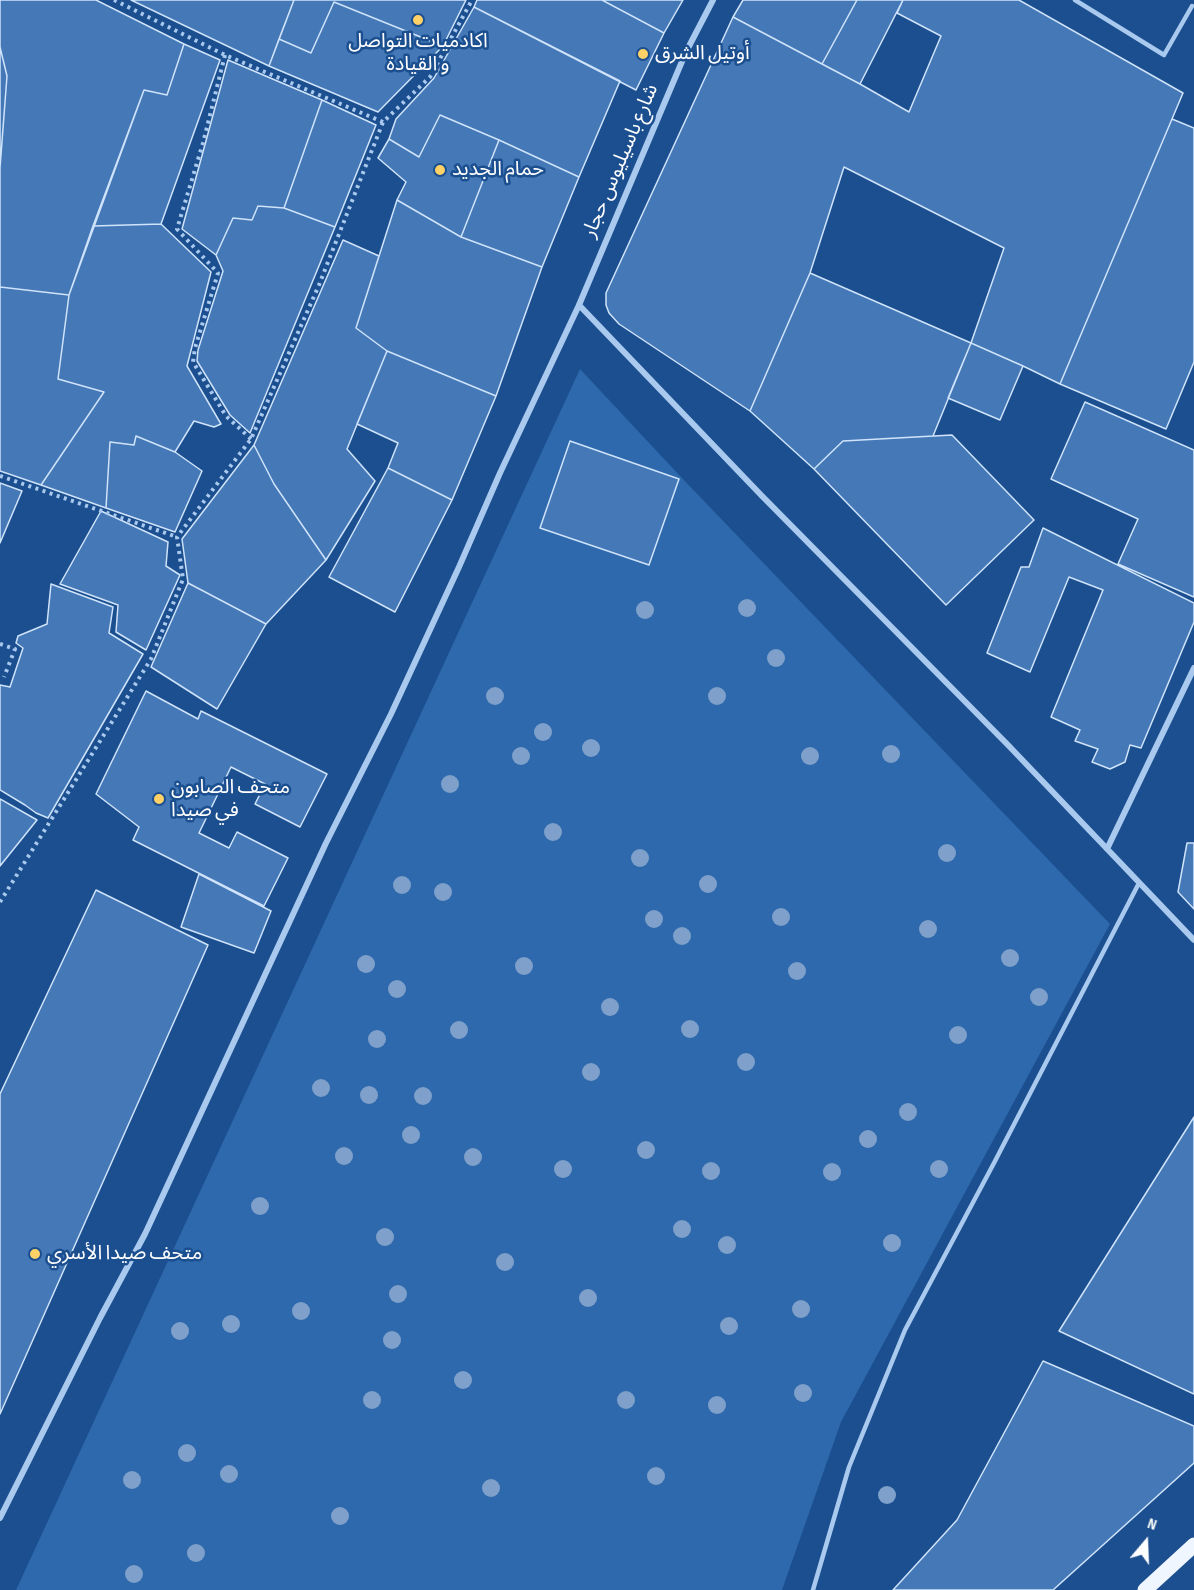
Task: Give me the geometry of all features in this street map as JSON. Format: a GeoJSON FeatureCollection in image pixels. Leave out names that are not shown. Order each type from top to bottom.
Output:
{"type":"FeatureCollection","features":[{"type":"Feature","properties":{"kind":"main road"},"geometry":{"type":"LineString","coordinates":[[1145,1590],[1194,1545]]}},
{"type":"Feature","properties":{"kind":"street","name":"شارع باسيليوس حجار"},"geometry":{"type":"LineString","coordinates":[[0,1518],[100,1318],[145,1234],[326,843],[391,714],[579,305],[686,52],[713,0]]}},
{"type":"Feature","properties":{"kind":"street"},"geometry":{"type":"LineString","coordinates":[[579,305],[1194,940]]}},
{"type":"Feature","properties":{"kind":"street"},"geometry":{"type":"LineString","coordinates":[[1107,849],[1194,668]]}},
{"type":"Feature","properties":{"kind":"lane"},"geometry":{"type":"LineString","coordinates":[[1075,0],[1164,55],[1193,5]]}},
{"type":"Feature","properties":{"kind":"lane"},"geometry":{"type":"LineString","coordinates":[[813,1590],[849,1467],[905,1329],[1139,883]]}},
{"type":"Feature","properties":{"kind":"path"},"geometry":{"type":"LineString","coordinates":[[114,0],[225,55],[383,122]]}},
{"type":"Feature","properties":{"kind":"path"},"geometry":{"type":"LineString","coordinates":[[0,902],[151,659],[183,579],[177,537],[251,440],[318,285],[383,122],[430,76],[472,0]]}},
{"type":"Feature","properties":{"kind":"path"},"geometry":{"type":"LineString","coordinates":[[225,55],[203,143],[177,229],[218,273],[195,348],[193,362],[226,416],[251,440]]}},
{"type":"Feature","properties":{"kind":"path"},"geometry":{"type":"LineString","coordinates":[[0,476],[177,537]]}},
{"type":"Feature","properties":{"kind":"path"},"geometry":{"type":"LineString","coordinates":[[0,644],[15,649],[4,677]]}},
{"type":"Feature","properties":{"kind":"shaded area"},"geometry":{"type":"Polygon","coordinates":[[[580,369],[1110,924],[841,1422],[782,1590],[16,1590],[580,369]]]}},
{"type":"Feature","properties":{"kind":"building"},"geometry":{"type":"Polygon","coordinates":[[[0,0],[96,0],[184,44],[167,95],[144,90],[69,295],[0,287],[0,168],[7,76],[0,47],[0,0]]]}},
{"type":"Feature","properties":{"kind":"building"},"geometry":{"type":"Polygon","coordinates":[[[131,0],[294,0],[269,66],[131,0]]]}},
{"type":"Feature","properties":{"kind":"building","name":"اكادميات التواصل و القيادة"},"geometry":{"type":"Polygon","coordinates":[[[294,0],[466,0],[443,46],[334,2],[311,53],[279,39],[294,0]]]}},
{"type":"Feature","properties":{"kind":"building"},"geometry":{"type":"Polygon","coordinates":[[[477,0],[602,0],[664,33],[636,90],[474,7],[477,0]]]}},
{"type":"Feature","properties":{"kind":"building"},"geometry":{"type":"Polygon","coordinates":[[[602,0],[683,0],[664,33],[602,0]]]}},
{"type":"Feature","properties":{"kind":"building"},"geometry":{"type":"Polygon","coordinates":[[[743,0],[857,0],[822,64],[733,17],[743,0]]]}},
{"type":"Feature","properties":{"kind":"building"},"geometry":{"type":"Polygon","coordinates":[[[857,0],[903,0],[860,84],[822,64],[857,0]]]}},
{"type":"Feature","properties":{"kind":"building"},"geometry":{"type":"Polygon","coordinates":[[[903,0],[1019,0],[1183,93],[1060,384],[971,343],[1004,248],[844,167],[810,273],[750,411],[619,324],[609,313],[606,293],[733,17],[909,112],[941,36],[897,13],[903,0]]]}},
{"type":"Feature","properties":{"kind":"building"},"geometry":{"type":"Polygon","coordinates":[[[334,2],[443,46],[378,112],[269,66],[279,39],[311,53],[334,2]]]}},
{"type":"Feature","properties":{"kind":"building"},"geometry":{"type":"Polygon","coordinates":[[[474,7],[620,81],[579,177],[440,115],[419,157],[389,139],[396,119],[434,78],[474,7]]]}},
{"type":"Feature","properties":{"kind":"building"},"geometry":{"type":"Polygon","coordinates":[[[184,44],[220,60],[161,224],[93,226],[144,90],[167,95],[184,44]]]}},
{"type":"Feature","properties":{"kind":"building"},"geometry":{"type":"Polygon","coordinates":[[[0,47],[7,76],[0,168],[0,47]]]}},
{"type":"Feature","properties":{"kind":"building"},"geometry":{"type":"Polygon","coordinates":[[[228,60],[322,100],[284,208],[258,206],[252,220],[233,218],[216,255],[182,229],[228,60]]]}},
{"type":"Feature","properties":{"kind":"building"},"geometry":{"type":"Polygon","coordinates":[[[322,100],[376,125],[335,227],[284,208],[322,100]]]}},
{"type":"Feature","properties":{"kind":"building","name":"حمام الجديد"},"geometry":{"type":"Polygon","coordinates":[[[440,115],[499,140],[461,237],[397,200],[406,182],[378,158],[389,139],[419,157],[440,115]]]}},
{"type":"Feature","properties":{"kind":"building"},"geometry":{"type":"Polygon","coordinates":[[[1172,119],[1194,128],[1194,362],[1166,429],[1060,384],[1172,119]]]}},
{"type":"Feature","properties":{"kind":"building"},"geometry":{"type":"Polygon","coordinates":[[[499,140],[579,177],[542,267],[461,237],[499,140]]]}},
{"type":"Feature","properties":{"kind":"building"},"geometry":{"type":"Polygon","coordinates":[[[397,200],[461,237],[542,267],[496,396],[387,351],[356,328],[397,200]]]}},
{"type":"Feature","properties":{"kind":"building"},"geometry":{"type":"Polygon","coordinates":[[[258,206],[284,208],[335,227],[250,433],[230,415],[197,361],[198,350],[223,271],[216,255],[233,218],[252,220],[258,206]]]}},
{"type":"Feature","properties":{"kind":"building"},"geometry":{"type":"Polygon","coordinates":[[[161,224],[211,272],[187,366],[221,424],[214,427],[194,421],[175,452],[136,436],[134,445],[110,442],[106,508],[41,485],[104,392],[58,379],[69,295],[93,226],[161,224]]]}},
{"type":"Feature","properties":{"kind":"building"},"geometry":{"type":"Polygon","coordinates":[[[343,240],[379,256],[356,328],[387,351],[347,449],[375,481],[326,560],[274,484],[254,445],[343,240]]]}},
{"type":"Feature","properties":{"kind":"building"},"geometry":{"type":"Polygon","coordinates":[[[810,273],[971,343],[933,436],[843,441],[814,469],[750,411],[810,273]]]}},
{"type":"Feature","properties":{"kind":"building"},"geometry":{"type":"Polygon","coordinates":[[[0,287],[69,295],[58,379],[104,392],[41,485],[0,471],[0,287]]]}},
{"type":"Feature","properties":{"kind":"building"},"geometry":{"type":"Polygon","coordinates":[[[971,343],[1023,366],[1000,420],[948,398],[971,343]]]}},
{"type":"Feature","properties":{"kind":"building"},"geometry":{"type":"Polygon","coordinates":[[[387,351],[496,396],[452,500],[388,468],[398,443],[357,424],[387,351]]]}},
{"type":"Feature","properties":{"kind":"building"},"geometry":{"type":"Polygon","coordinates":[[[1085,402],[1194,450],[1194,597],[1118,564],[1138,519],[1051,479],[1085,402]]]}},
{"type":"Feature","properties":{"kind":"building"},"geometry":{"type":"Polygon","coordinates":[[[952,435],[1034,520],[946,605],[814,469],[843,441],[952,435]]]}},
{"type":"Feature","properties":{"kind":"building"},"geometry":{"type":"Polygon","coordinates":[[[136,436],[175,452],[202,471],[175,532],[106,508],[110,442],[134,445],[136,436]]]}},
{"type":"Feature","properties":{"kind":"building"},"geometry":{"type":"Polygon","coordinates":[[[570,441],[679,479],[649,565],[540,528],[570,441]]]}},
{"type":"Feature","properties":{"kind":"building"},"geometry":{"type":"Polygon","coordinates":[[[254,445],[274,484],[326,560],[266,624],[188,583],[182,539],[254,445]]]}},
{"type":"Feature","properties":{"kind":"building"},"geometry":{"type":"Polygon","coordinates":[[[388,468],[452,500],[395,612],[329,577],[388,468]]]}},
{"type":"Feature","properties":{"kind":"building"},"geometry":{"type":"Polygon","coordinates":[[[0,483],[22,491],[0,543],[0,483]]]}},
{"type":"Feature","properties":{"kind":"building"},"geometry":{"type":"Polygon","coordinates":[[[101,511],[168,542],[166,566],[180,575],[146,650],[116,632],[118,605],[60,584],[101,511]]]}},
{"type":"Feature","properties":{"kind":"building"},"geometry":{"type":"Polygon","coordinates":[[[1043,528],[1194,603],[1194,622],[1141,748],[1130,745],[1125,762],[1110,769],[1092,762],[1098,749],[1075,741],[1080,730],[1051,717],[1103,590],[1069,577],[1030,672],[987,653],[1021,567],[1029,567],[1043,528]]]}},
{"type":"Feature","properties":{"kind":"building"},"geometry":{"type":"Polygon","coordinates":[[[188,583],[266,624],[217,709],[151,667],[188,583]]]}},
{"type":"Feature","properties":{"kind":"building"},"geometry":{"type":"Polygon","coordinates":[[[51,584],[113,607],[109,633],[143,654],[48,818],[0,790],[0,685],[10,687],[23,648],[16,643],[18,636],[47,624],[51,584]]]}},
{"type":"Feature","properties":{"kind":"building","name":"متحف الصابون في صيدا"},"geometry":{"type":"Polygon","coordinates":[[[146,691],[198,719],[201,711],[327,774],[300,827],[255,804],[265,784],[231,767],[199,833],[229,848],[237,832],[288,858],[264,906],[133,840],[139,827],[96,794],[146,691]]]}},
{"type":"Feature","properties":{"kind":"building"},"geometry":{"type":"Polygon","coordinates":[[[0,799],[37,820],[0,866],[0,799]]]}},
{"type":"Feature","properties":{"kind":"building"},"geometry":{"type":"Polygon","coordinates":[[[1187,843],[1194,843],[1194,909],[1178,892],[1187,843]]]}},
{"type":"Feature","properties":{"kind":"building"},"geometry":{"type":"Polygon","coordinates":[[[199,874],[271,911],[254,953],[181,927],[199,874]]]}},
{"type":"Feature","properties":{"kind":"building","name":"متحف صيدا الأسري"},"geometry":{"type":"Polygon","coordinates":[[[96,890],[208,945],[0,1414],[0,1094],[96,890]]]}},
{"type":"Feature","properties":{"kind":"building"},"geometry":{"type":"Polygon","coordinates":[[[1194,1117],[1194,1394],[1059,1331],[1194,1117]]]}},
{"type":"Feature","properties":{"kind":"building"},"geometry":{"type":"Polygon","coordinates":[[[1043,1361],[1194,1426],[1194,1463],[1053,1590],[893,1590],[957,1520],[1043,1361]]]}},
{"type":"Feature","properties":{"kind":"place","name":"اكادميات التواصل و القيادة"},"geometry":{"type":"Point","coordinates":[418,20]}},
{"type":"Feature","properties":{"kind":"place","name":"أوتيل الشرق"},"geometry":{"type":"Point","coordinates":[643,54]}},
{"type":"Feature","properties":{"kind":"place","name":"حمام الجديد"},"geometry":{"type":"Point","coordinates":[440,170]}},
{"type":"Feature","properties":{"kind":"place","name":"متحف الصابون في صيدا"},"geometry":{"type":"Point","coordinates":[159,799]}},
{"type":"Feature","properties":{"kind":"place","name":"متحف صيدا الأسري"},"geometry":{"type":"Point","coordinates":[35,1254]}}]}
